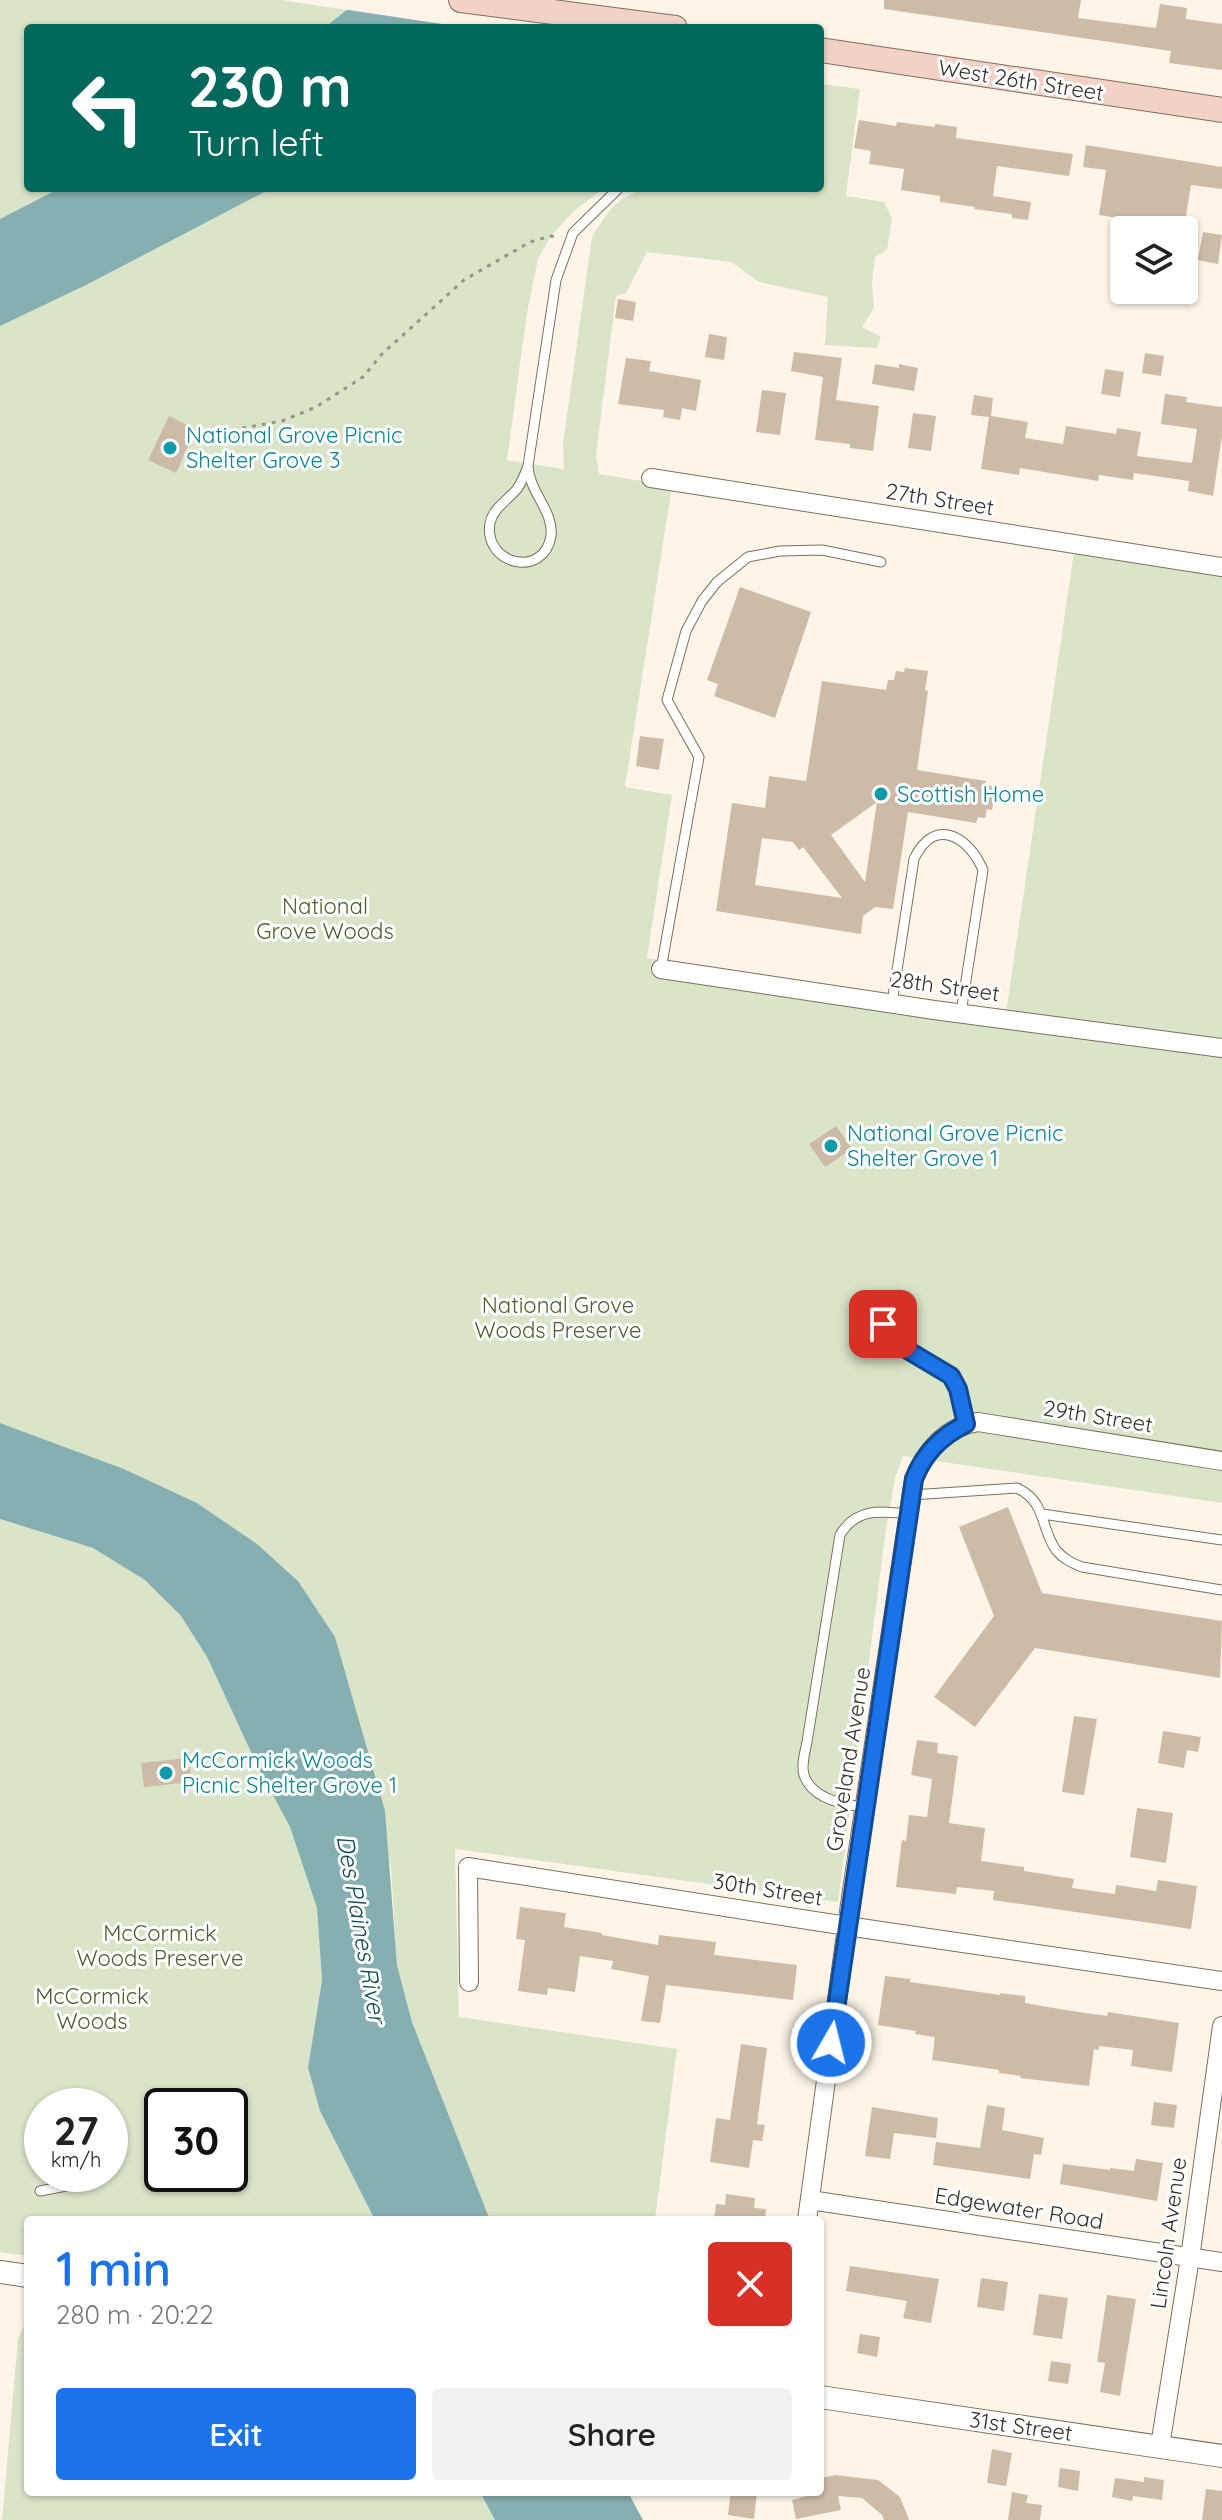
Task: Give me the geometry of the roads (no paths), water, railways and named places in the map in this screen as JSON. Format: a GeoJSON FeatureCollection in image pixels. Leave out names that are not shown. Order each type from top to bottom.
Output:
{"type":"FeatureCollection","features":[{"type":"Feature","properties":{"kind":"main road"},"geometry":{"type":"LineString","coordinates":[[461,0],[649,24]]}},
{"type":"Feature","properties":{"kind":"main road","name":"West 26th Street"},"geometry":{"type":"LineString","coordinates":[[824,51],[1222,110]]}},
{"type":"Feature","properties":{"kind":"street","name":"27th Street"},"geometry":{"type":"LineString","coordinates":[[651,478],[1222,567]]}},
{"type":"Feature","properties":{"kind":"street","name":"28th Street"},"geometry":{"type":"LineString","coordinates":[[661,969],[1222,1048]]}},
{"type":"Feature","properties":{"kind":"street","name":"29th Street"},"geometry":{"type":"LineString","coordinates":[[966,1424],[1002,1425],[1222,1461]]}},
{"type":"Feature","properties":{"kind":"street","name":"Groveland Avenue"},"geometry":{"type":"LineString","coordinates":[[808,2216],[847,1926],[914,1479],[926,1454],[950,1432],[966,1424]]}},
{"type":"Feature","properties":{"kind":"street","name":"30th Street"},"geometry":{"type":"LineString","coordinates":[[469,1982],[468,1867],[1222,1981]]}},
{"type":"Feature","properties":{"kind":"street","name":"Lincoln Avenue"},"geometry":{"type":"LineString","coordinates":[[1160,2446],[1222,2026]]}},
{"type":"Feature","properties":{"kind":"street","name":"Edgewater Road"},"geometry":{"type":"LineString","coordinates":[[810,2200],[1222,2262]]}},
{"type":"Feature","properties":{"kind":"street"},"geometry":{"type":"LineString","coordinates":[[0,2272],[24,2275]]}},
{"type":"Feature","properties":{"kind":"street","name":"31st Street"},"geometry":{"type":"LineString","coordinates":[[824,2398],[1222,2456]]}},
{"type":"Feature","properties":{"kind":"lane"},"geometry":{"type":"LineString","coordinates":[[528,466],[516,489],[493,514],[490,522],[493,543],[500,554],[518,562],[540,556],[547,549],[551,537],[550,518],[528,477],[528,466],[556,280],[573,233],[614,192]]}},
{"type":"Feature","properties":{"kind":"lane"},"geometry":{"type":"LineString","coordinates":[[661,969],[699,757],[667,700],[686,631],[702,601],[717,582],[748,557],[780,551],[822,550],[881,562]]}},
{"type":"Feature","properties":{"kind":"lane"},"geometry":{"type":"LineString","coordinates":[[892,1003],[914,859],[921,846],[931,839],[953,835],[967,843],[983,870],[961,1013]]}},
{"type":"Feature","properties":{"kind":"lane"},"geometry":{"type":"LineString","coordinates":[[883,1315],[885,1331],[894,1342],[951,1376],[958,1389],[966,1424]]}},
{"type":"Feature","properties":{"kind":"lane"},"geometry":{"type":"LineString","coordinates":[[911,1495],[1017,1488],[1029,1494],[1042,1514],[1055,1550],[1067,1561],[1222,1590]]}},
{"type":"Feature","properties":{"kind":"lane"},"geometry":{"type":"LineString","coordinates":[[865,1807],[850,1806],[817,1793],[805,1777],[803,1765],[840,1535],[847,1523],[857,1515],[909,1514]]}},
{"type":"Feature","properties":{"kind":"lane"},"geometry":{"type":"LineString","coordinates":[[1042,1514],[1222,1540]]}},
{"type":"Feature","properties":{"kind":"water"},"geometry":{"type":"Polygon","coordinates":[[[359,0],[505,24],[329,24],[359,0]]]}},
{"type":"Feature","properties":{"kind":"water"},"geometry":{"type":"Polygon","coordinates":[[[52,192],[264,192],[0,326],[0,219],[52,192]]]}},
{"type":"Feature","properties":{"kind":"water","name":"Des Plaines River"},"geometry":{"type":"Polygon","coordinates":[[[0,1423],[124,1469],[197,1503],[257,1544],[298,1581],[335,1637],[385,1811],[397,1965],[412,2022],[488,2216],[373,2216],[320,2111],[308,2068],[322,1980],[317,1908],[290,1827],[257,1765],[207,1657],[181,1616],[145,1580],[93,1548],[0,1519],[0,1423]]]}},
{"type":"Feature","properties":{"kind":"water"},"geometry":{"type":"Polygon","coordinates":[[[482,2496],[630,2496],[643,2520],[495,2520],[482,2496]]]}},
{"type":"Feature","properties":{"kind":"place","name":"National Grove Picnic Shelter Grove 3"},"geometry":{"type":"Point","coordinates":[170,448]}},
{"type":"Feature","properties":{"kind":"place","name":"Scottish Home"},"geometry":{"type":"Point","coordinates":[881,794]}},
{"type":"Feature","properties":{"kind":"place","name":"National Grove Picnic Shelter Grove 1"},"geometry":{"type":"Point","coordinates":[831,1146]}},
{"type":"Feature","properties":{"kind":"place","name":"McCormick Woods Picnic Shelter Grove 1"},"geometry":{"type":"Point","coordinates":[166,1773]}},
{"type":"Feature","properties":{"kind":"park label","name":"National Grove Woods"},"geometry":{"type":"Point","coordinates":[325,918]}},
{"type":"Feature","properties":{"kind":"park label","name":"National Grove Woods Preserve"},"geometry":{"type":"Point","coordinates":[558,1318]}},
{"type":"Feature","properties":{"kind":"park label","name":"McCormick Woods Preserve"},"geometry":{"type":"Point","coordinates":[160,1946]}},
{"type":"Feature","properties":{"kind":"park label","name":"McCormick Woods"},"geometry":{"type":"Point","coordinates":[92,2008]}}]}
